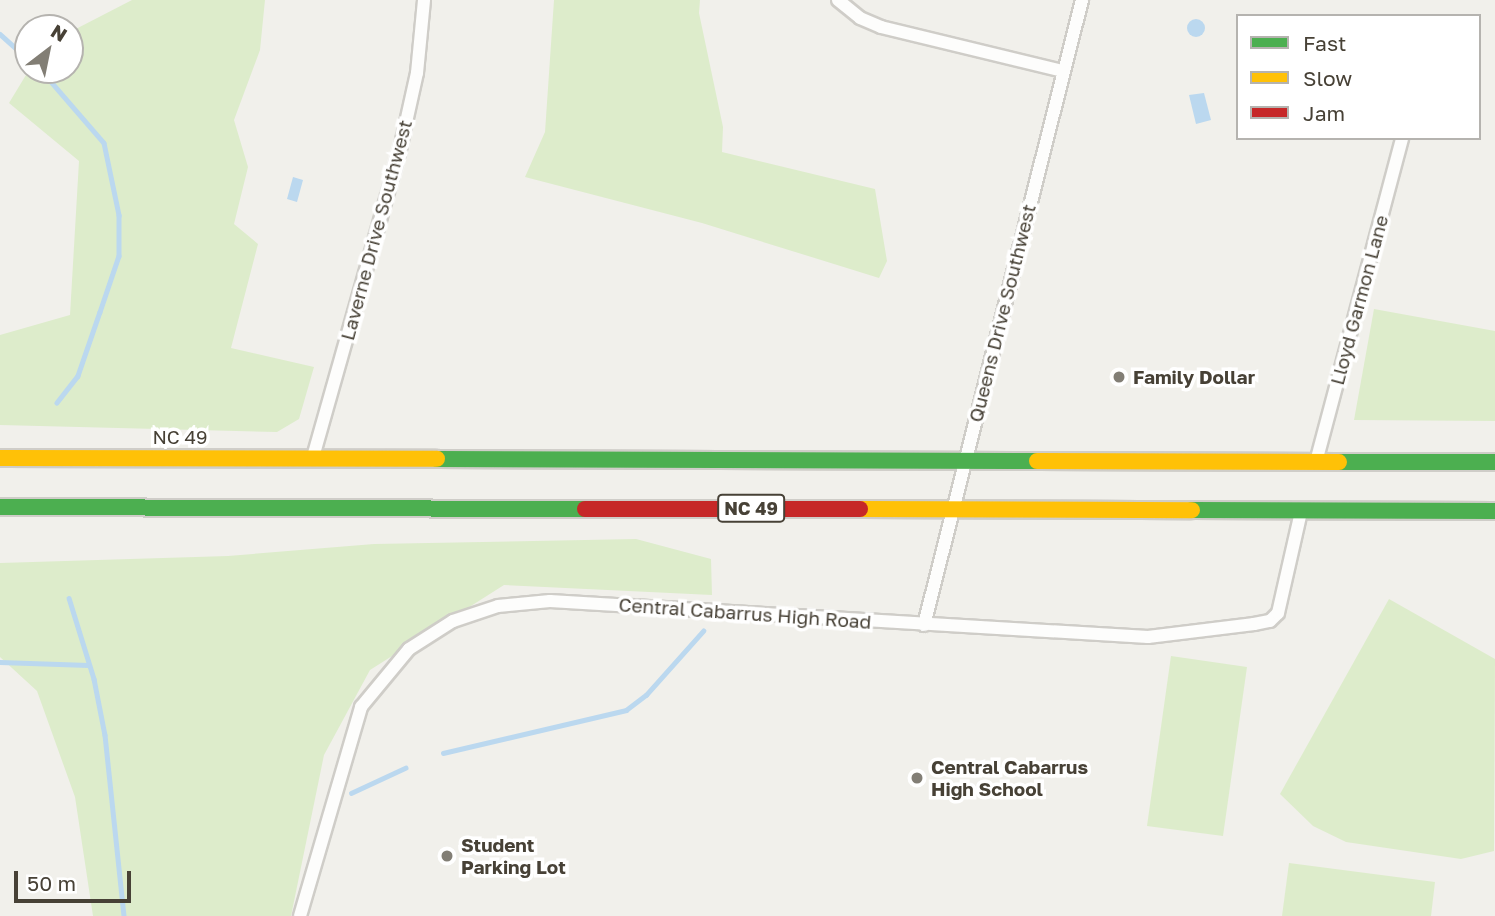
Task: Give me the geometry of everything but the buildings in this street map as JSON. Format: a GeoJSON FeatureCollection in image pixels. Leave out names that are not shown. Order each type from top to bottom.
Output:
{"type":"FeatureCollection","features":[{"type":"Feature","properties":{"kind":"highway","name":"NC 49"},"geometry":{"type":"LineString","coordinates":[[0,458],[1495,462]]}},
{"type":"Feature","properties":{"kind":"highway","name":"NC 49"},"geometry":{"type":"LineString","coordinates":[[0,507],[1495,511]]}},
{"type":"Feature","properties":{"kind":"street","name":"Laverne Drive Southwest"},"geometry":{"type":"LineString","coordinates":[[313,457],[399,154],[417,73],[424,0]]}},
{"type":"Feature","properties":{"kind":"street"},"geometry":{"type":"LineString","coordinates":[[838,0],[860,18],[881,27],[1063,71]]}},
{"type":"Feature","properties":{"kind":"street","name":"Queens Drive Southwest"},"geometry":{"type":"LineString","coordinates":[[924,625],[1082,0]]}},
{"type":"Feature","properties":{"kind":"street","name":"Lloyd Garmon Lane"},"geometry":{"type":"LineString","coordinates":[[1316,463],[1401,140]]}},
{"type":"Feature","properties":{"kind":"street","name":"Central Cabarrus High Road"},"geometry":{"type":"LineString","coordinates":[[300,916],[361,707],[410,649],[453,621],[498,606],[550,601],[1148,637],[1270,621],[1278,613],[1301,512]]}},
{"type":"Feature","properties":{"kind":"green space"},"geometry":{"type":"Polygon","coordinates":[[[132,0],[265,0],[260,50],[234,120],[248,167],[234,224],[258,244],[231,348],[314,367],[299,419],[277,432],[0,425],[0,335],[70,315],[79,161],[9,103],[21,84],[84,84],[84,25],[132,0]]]}},
{"type":"Feature","properties":{"kind":"green space"},"geometry":{"type":"Polygon","coordinates":[[[554,0],[700,0],[699,13],[723,127],[722,152],[875,189],[887,261],[879,278],[702,223],[525,177],[545,132],[554,0]]]}},
{"type":"Feature","properties":{"kind":"green space"},"geometry":{"type":"Polygon","coordinates":[[[1374,309],[1495,331],[1495,421],[1354,420],[1374,309]]]}},
{"type":"Feature","properties":{"kind":"green space"},"geometry":{"type":"Polygon","coordinates":[[[636,539],[711,559],[712,595],[504,585],[370,670],[324,755],[291,916],[93,916],[75,797],[37,691],[0,657],[0,563],[228,556],[374,544],[636,539]]]}},
{"type":"Feature","properties":{"kind":"green space"},"geometry":{"type":"Polygon","coordinates":[[[1389,599],[1495,659],[1494,851],[1461,859],[1346,842],[1313,826],[1280,794],[1389,599]]]}},
{"type":"Feature","properties":{"kind":"green space"},"geometry":{"type":"Polygon","coordinates":[[[1171,656],[1247,667],[1223,836],[1147,826],[1171,656]]]}},
{"type":"Feature","properties":{"kind":"green space"},"geometry":{"type":"Polygon","coordinates":[[[1289,863],[1435,882],[1431,916],[1282,916],[1289,863]]]}},
{"type":"Feature","properties":{"kind":"water"},"geometry":{"type":"Polygon","coordinates":[[[1196,19],[1202,22],[1205,28],[1202,34],[1196,37],[1190,34],[1187,28],[1190,22],[1196,19]]]}},
{"type":"Feature","properties":{"kind":"water"},"geometry":{"type":"Polygon","coordinates":[[[1204,93],[1211,120],[1196,124],[1189,95],[1204,93]]]}},
{"type":"Feature","properties":{"kind":"water"},"geometry":{"type":"Polygon","coordinates":[[[293,177],[303,180],[297,202],[287,199],[293,177]]]}},
{"type":"Feature","properties":{"kind":"waterway"},"geometry":{"type":"LineString","coordinates":[[0,34],[14,46]]}},
{"type":"Feature","properties":{"kind":"waterway"},"geometry":{"type":"LineString","coordinates":[[53,84],[104,143],[119,215],[119,256],[78,376],[57,403]]}},
{"type":"Feature","properties":{"kind":"waterway"},"geometry":{"type":"LineString","coordinates":[[69,598],[94,679],[105,735],[124,916]]}},
{"type":"Feature","properties":{"kind":"waterway"},"geometry":{"type":"LineString","coordinates":[[443,753],[626,710],[646,695],[703,631]]}},
{"type":"Feature","properties":{"kind":"waterway"},"geometry":{"type":"LineString","coordinates":[[0,662],[88,665]]}},
{"type":"Feature","properties":{"kind":"waterway"},"geometry":{"type":"LineString","coordinates":[[351,793],[405,768]]}},
{"type":"Feature","properties":{"kind":"traffic: fast"},"geometry":{"type":"LineString","coordinates":[[437,459],[1037,461]]}},
{"type":"Feature","properties":{"kind":"traffic: fast"},"geometry":{"type":"LineString","coordinates":[[1339,462],[1495,462]]}},
{"type":"Feature","properties":{"kind":"traffic: fast"},"geometry":{"type":"LineString","coordinates":[[0,507],[585,509]]}},
{"type":"Feature","properties":{"kind":"traffic: fast"},"geometry":{"type":"LineString","coordinates":[[1192,510],[1495,511]]}},
{"type":"Feature","properties":{"kind":"traffic: slow"},"geometry":{"type":"LineString","coordinates":[[0,458],[437,459]]}},
{"type":"Feature","properties":{"kind":"traffic: slow"},"geometry":{"type":"LineString","coordinates":[[1037,461],[1339,462]]}},
{"type":"Feature","properties":{"kind":"traffic: slow"},"geometry":{"type":"LineString","coordinates":[[860,509],[1192,510]]}},
{"type":"Feature","properties":{"kind":"traffic: jam"},"geometry":{"type":"LineString","coordinates":[[585,509],[860,509]]}},
{"type":"Feature","properties":{"kind":"place","name":"Family Dollar"},"geometry":{"type":"Point","coordinates":[1119,377]}},
{"type":"Feature","properties":{"kind":"place","name":"Central Cabarrus High School"},"geometry":{"type":"Point","coordinates":[917,778]}},
{"type":"Feature","properties":{"kind":"place","name":"Student Parking Lot"},"geometry":{"type":"Point","coordinates":[447,856]}}]}
